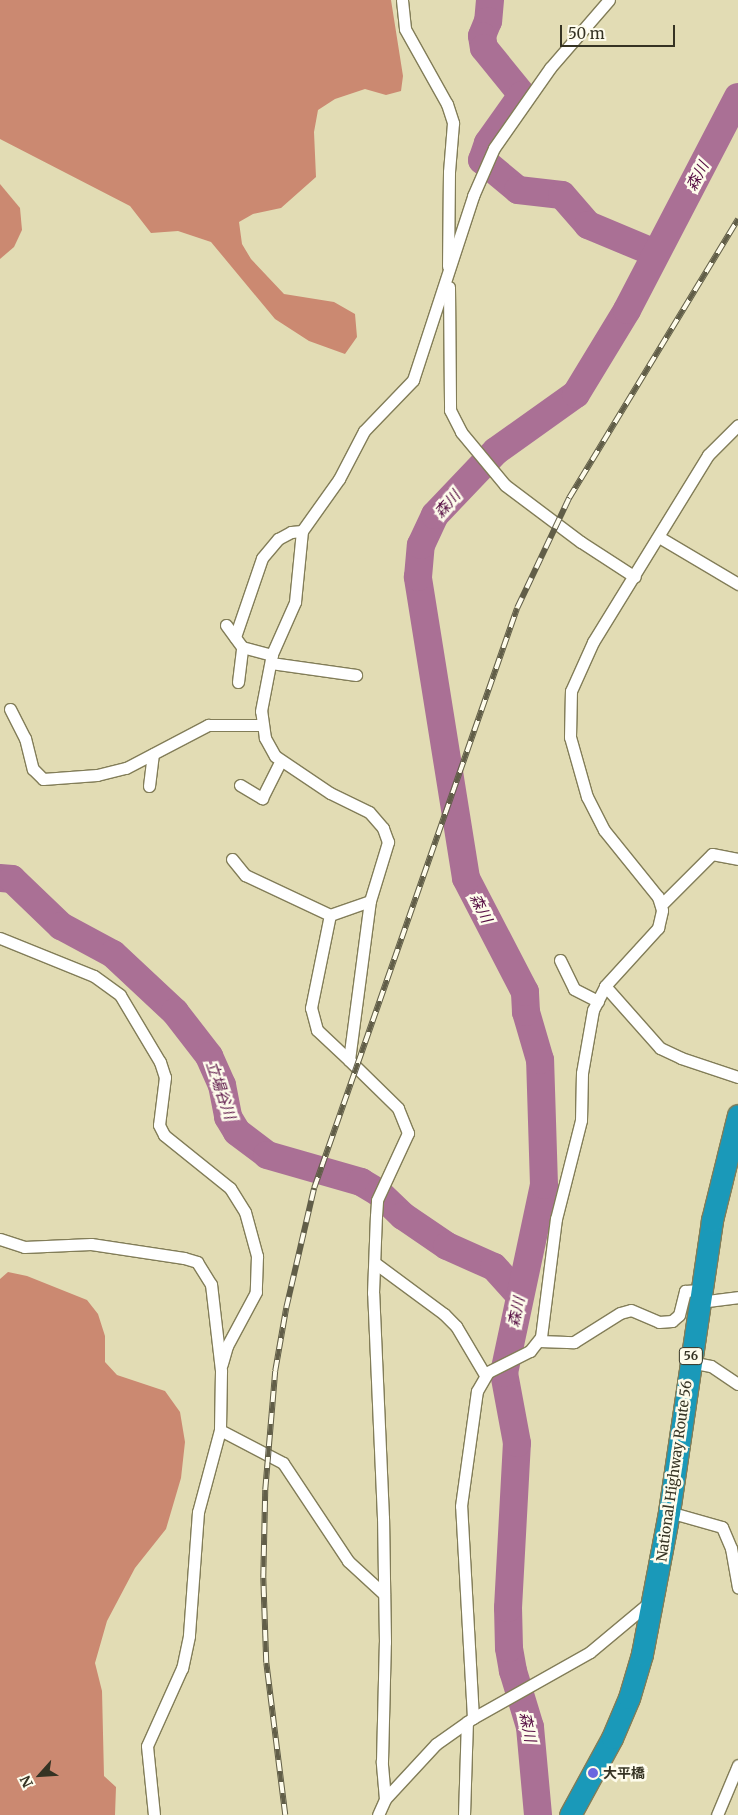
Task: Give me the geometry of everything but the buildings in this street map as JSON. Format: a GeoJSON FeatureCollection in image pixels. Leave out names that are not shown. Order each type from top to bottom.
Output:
{"type":"FeatureCollection","features":[{"type":"Feature","properties":{"kind":"highway","name":"National Highway Route 56"},"geometry":{"type":"LineString","coordinates":[[570,1815],[612,1738],[629,1698],[655,1598],[712,1220],[738,1115]]}},
{"type":"Feature","properties":{"kind":"street"},"geometry":{"type":"LineString","coordinates":[[402,0],[405,29],[447,104],[453,123],[448,172],[450,410],[469,441],[516,494],[635,577]]}},
{"type":"Feature","properties":{"kind":"street"},"geometry":{"type":"LineString","coordinates":[[349,1060],[370,901],[388,842],[383,828],[369,812],[330,793],[281,760],[270,749],[262,725],[261,711],[272,659],[295,602],[302,531],[339,479],[364,431],[413,380],[448,279],[473,196],[494,148],[550,68],[608,0]]}},
{"type":"Feature","properties":{"kind":"street"},"geometry":{"type":"LineString","coordinates":[[464,1815],[470,1720],[461,1506],[477,1391],[485,1375],[530,1351],[539,1341],[556,1219],[581,1120],[582,1073],[588,1028],[605,986],[658,928],[660,906],[658,897],[596,815],[587,797],[570,737],[570,691],[593,642],[635,577],[708,455],[738,425]]}},
{"type":"Feature","properties":{"kind":"street"},"geometry":{"type":"LineString","coordinates":[[238,682],[239,642],[268,548],[291,532],[302,531]]}},
{"type":"Feature","properties":{"kind":"street"},"geometry":{"type":"LineString","coordinates":[[659,537],[738,584]]}},
{"type":"Feature","properties":{"kind":"street"},"geometry":{"type":"LineString","coordinates":[[226,625],[239,642],[272,659],[356,674]]}},
{"type":"Feature","properties":{"kind":"street"},"geometry":{"type":"LineString","coordinates":[[10,709],[25,738],[33,769],[43,779],[112,773],[208,725],[262,725]]}},
{"type":"Feature","properties":{"kind":"street"},"geometry":{"type":"LineString","coordinates":[[148,786],[153,754]]}},
{"type":"Feature","properties":{"kind":"street"},"geometry":{"type":"LineString","coordinates":[[240,785],[262,798],[281,760]]}},
{"type":"Feature","properties":{"kind":"street"},"geometry":{"type":"LineString","coordinates":[[660,906],[712,854],[718,853],[738,860]]}},
{"type":"Feature","properties":{"kind":"street"},"geometry":{"type":"LineString","coordinates":[[232,859],[245,875],[330,915],[370,901]]}},
{"type":"Feature","properties":{"kind":"street"},"geometry":{"type":"LineString","coordinates":[[330,915],[311,1008],[312,1020],[317,1030],[398,1108],[408,1133],[377,1200],[374,1332],[384,1594],[382,1761],[385,1798]]}},
{"type":"Feature","properties":{"kind":"street"},"geometry":{"type":"LineString","coordinates":[[0,938],[94,976],[120,996],[160,1062],[166,1077],[159,1125],[164,1135],[230,1188],[245,1212],[256,1256],[256,1292],[227,1346],[220,1371]]}},
{"type":"Feature","properties":{"kind":"street"},"geometry":{"type":"LineString","coordinates":[[560,960],[574,989],[598,1001]]}},
{"type":"Feature","properties":{"kind":"street"},"geometry":{"type":"LineString","coordinates":[[605,986],[660,1048],[681,1058],[738,1077]]}},
{"type":"Feature","properties":{"kind":"street"},"geometry":{"type":"LineString","coordinates":[[0,1239],[24,1247],[92,1244],[128,1248],[197,1262],[206,1271],[211,1284],[220,1371],[220,1430],[198,1512],[190,1636],[182,1668],[147,1746],[154,1815]]}},
{"type":"Feature","properties":{"kind":"street"},"geometry":{"type":"LineString","coordinates":[[375,1263],[444,1314],[456,1326],[485,1375]]}},
{"type":"Feature","properties":{"kind":"street"},"geometry":{"type":"LineString","coordinates":[[539,1341],[574,1342],[620,1313],[631,1310],[658,1322],[672,1321],[679,1315],[685,1291],[700,1296],[738,1297]]}},
{"type":"Feature","properties":{"kind":"street"},"geometry":{"type":"LineString","coordinates":[[690,1362],[711,1366],[738,1384]]}},
{"type":"Feature","properties":{"kind":"street"},"geometry":{"type":"LineString","coordinates":[[220,1430],[283,1462],[348,1561],[384,1594]]}},
{"type":"Feature","properties":{"kind":"street"},"geometry":{"type":"LineString","coordinates":[[669,1512],[722,1527],[731,1548],[738,1588]]}},
{"type":"Feature","properties":{"kind":"street"},"geometry":{"type":"LineString","coordinates":[[378,1815],[385,1798],[436,1744],[470,1720],[590,1652],[655,1598]]}},
{"type":"Feature","properties":{"kind":"street"},"geometry":{"type":"LineString","coordinates":[[717,1815],[738,1765]]}},
{"type":"Feature","properties":{"kind":"shaded area"},"geometry":{"type":"Polygon","coordinates":[[[0,0],[391,0],[403,76],[401,91],[386,95],[365,89],[335,99],[318,110],[314,132],[316,177],[281,208],[253,214],[239,222],[242,244],[251,259],[284,294],[334,302],[355,314],[357,337],[345,354],[309,341],[275,319],[211,242],[178,231],[151,233],[130,206],[0,139],[0,0]]]}},
{"type":"Feature","properties":{"kind":"shaded area"},"geometry":{"type":"Polygon","coordinates":[[[0,184],[20,208],[22,230],[14,247],[0,259],[0,184]]]}},
{"type":"Feature","properties":{"kind":"shaded area"},"geometry":{"type":"Polygon","coordinates":[[[8,1272],[27,1276],[87,1300],[98,1314],[105,1336],[105,1362],[117,1375],[165,1391],[180,1412],[185,1442],[181,1478],[166,1529],[135,1568],[107,1621],[95,1663],[102,1691],[104,1776],[116,1787],[115,1815],[0,1815],[0,1279],[8,1272]]]}},
{"type":"Feature","properties":{"kind":"waterway"},"geometry":{"type":"LineString","coordinates":[[490,0],[488,21],[482,36],[484,48],[522,95],[488,143],[482,160],[518,190],[562,195],[588,225],[655,253]]}},
{"type":"Feature","properties":{"kind":"waterway","name":"森川"},"geometry":{"type":"LineString","coordinates":[[538,1815],[530,1727],[513,1671],[509,1648],[508,1608],[517,1443],[504,1373],[544,1185],[540,1060],[526,1012],[525,992],[466,878],[418,577],[421,545],[435,515],[496,451],[576,394],[627,310],[738,97]]}},
{"type":"Feature","properties":{"kind":"waterway","name":"立場谷川"},"geometry":{"type":"LineString","coordinates":[[0,878],[12,879],[61,926],[113,954],[175,1012],[209,1056],[222,1085],[228,1117],[237,1132],[267,1155],[361,1182],[379,1193],[403,1216],[447,1246],[494,1267],[518,1294]]}},
{"type":"Feature","properties":{"kind":"railway"},"geometry":{"type":"LineString","coordinates":[[285,1815],[266,1663],[263,1578],[265,1490],[275,1371],[286,1308],[314,1188],[517,608],[569,498],[738,219]]}},
{"type":"Feature","properties":{"kind":"place","name":"大平橋"},"geometry":{"type":"Point","coordinates":[593,1773]}}]}
